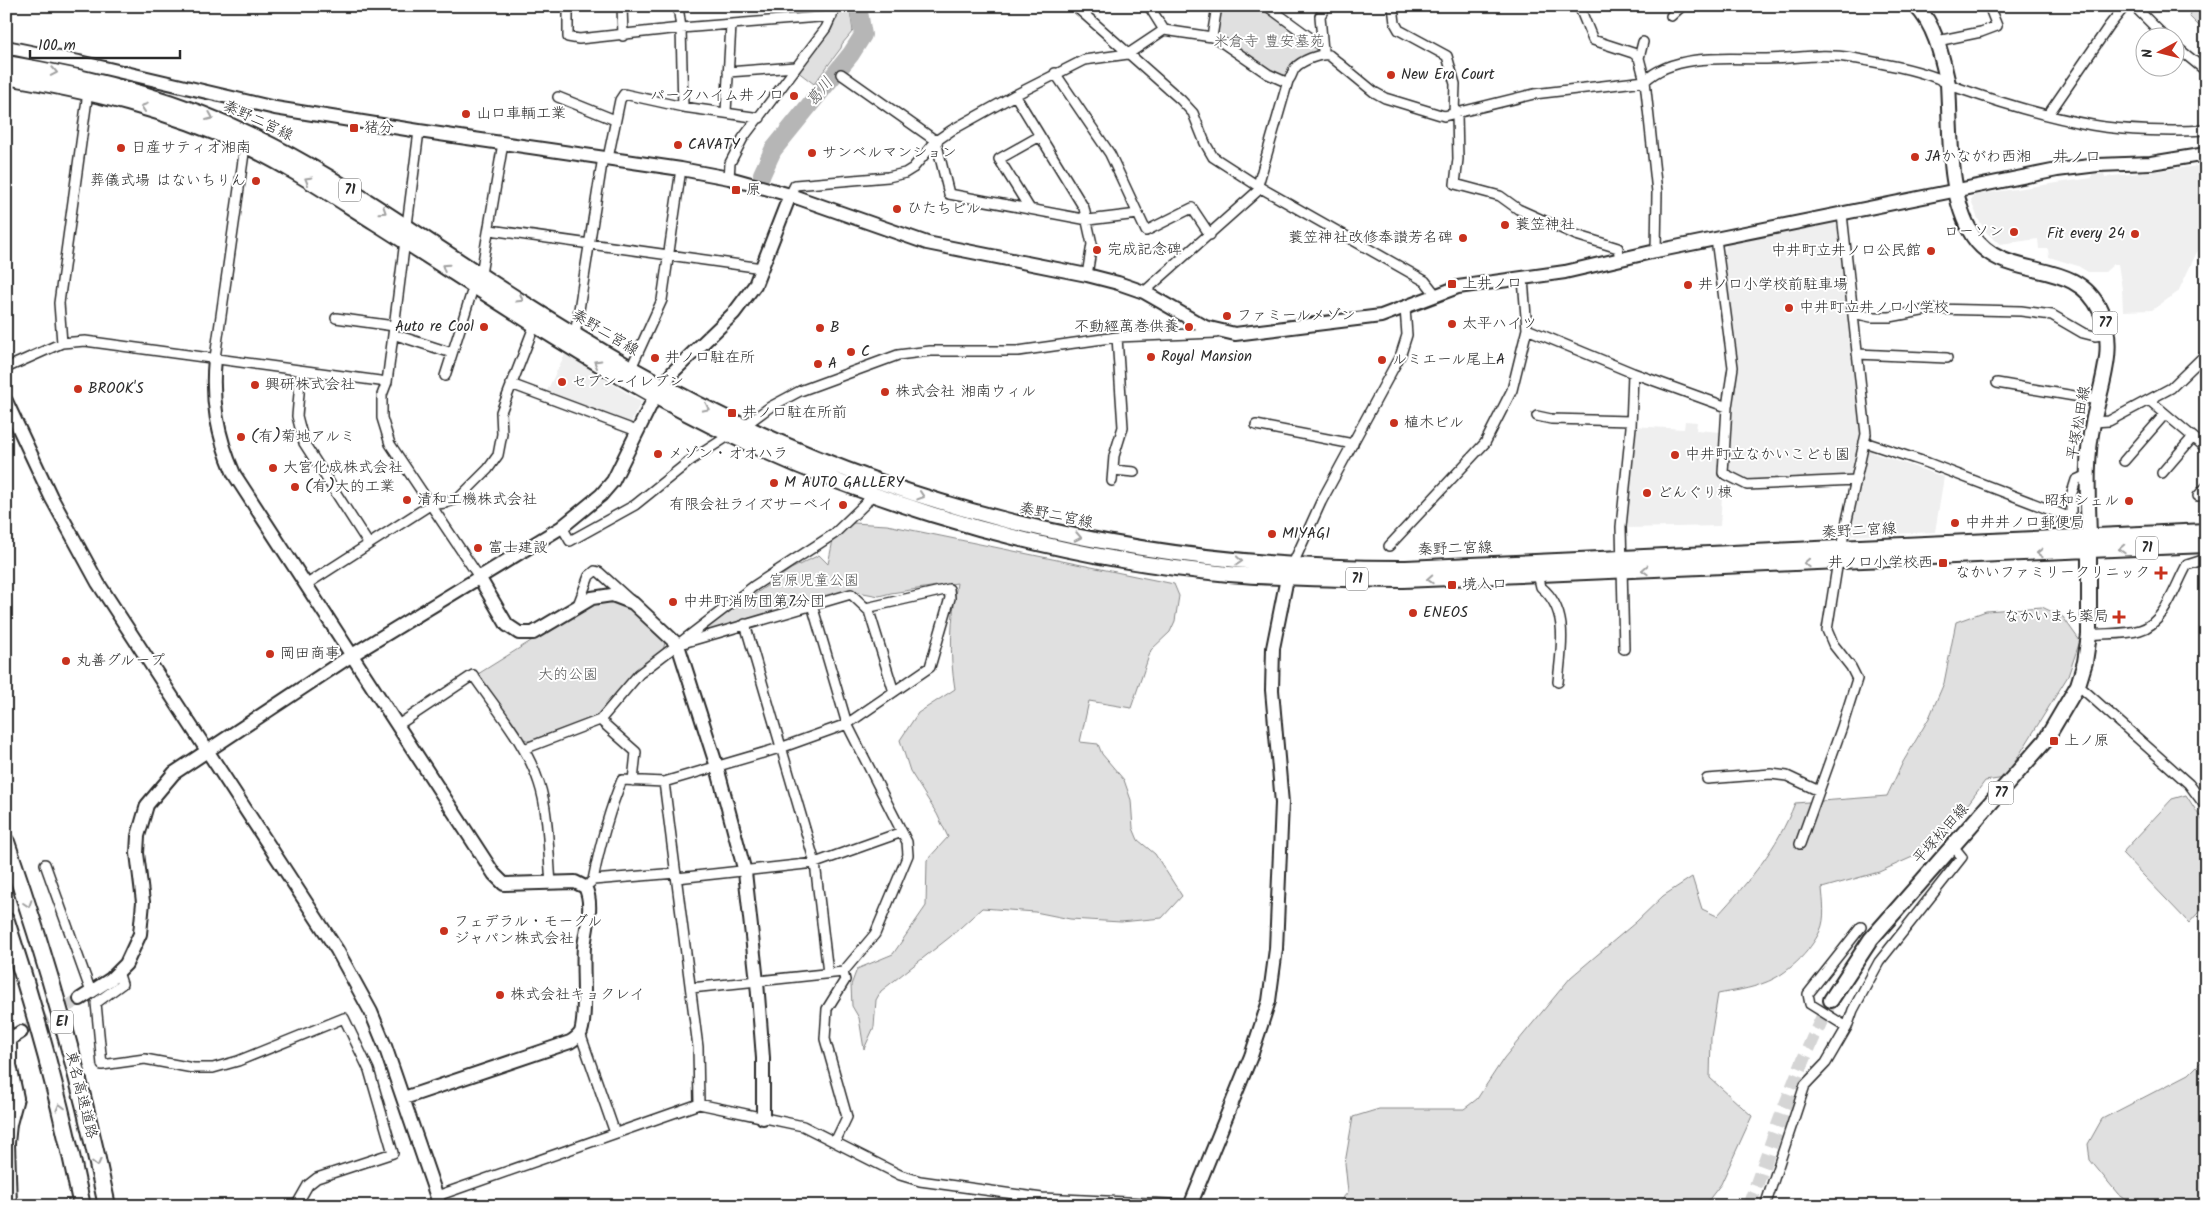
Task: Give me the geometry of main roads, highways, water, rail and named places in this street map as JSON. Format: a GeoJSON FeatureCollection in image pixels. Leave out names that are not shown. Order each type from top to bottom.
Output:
{"type":"FeatureCollection","features":[{"type":"Feature","properties":{"kind":"highway","name":"東名高速道路"},"geometry":{"type":"LineString","coordinates":[[6,842],[29,908],[71,1053],[107,1206]]}},
{"type":"Feature","properties":{"kind":"highway","name":"東名高速道路"},"geometry":{"type":"LineString","coordinates":[[6,921],[32,1000],[66,1129],[82,1206]]}},
{"type":"Feature","properties":{"kind":"main road","name":"平塚松田線"},"geometry":{"type":"LineString","coordinates":[[1831,1000],[1872,939],[1920,881],[1954,846],[2045,741],[2078,685],[2085,662],[2089,635],[2087,455],[2109,354],[2109,334],[2094,300],[2078,284],[2060,275],[2012,264],[1997,258],[1984,249],[1969,228],[1955,190],[1948,84],[1937,41],[1923,13],[1916,6]]}},
{"type":"Feature","properties":{"kind":"main road","name":"秦野二宮線"},"geometry":{"type":"LineString","coordinates":[[6,64],[125,88],[204,114],[252,135],[292,155],[406,227],[535,324],[659,391],[730,435],[820,474],[933,514],[1005,534],[1078,551],[1175,567],[1403,580],[1538,574],[1622,564]]}},
{"type":"Feature","properties":{"kind":"main road","name":"秦野二宮線"},"geometry":{"type":"LineString","coordinates":[[6,77],[88,92],[128,102],[192,123],[245,146],[313,182],[405,241],[478,280],[631,368],[659,391],[820,460],[894,487],[1005,521],[1077,537],[1289,572],[1622,564],[1840,555],[2088,551],[2206,545]]}},
{"type":"Feature","properties":{"kind":"main road","name":"秦野二宮線"},"geometry":{"type":"LineString","coordinates":[[1840,555],[2089,536],[2206,531]]}},
{"type":"Feature","properties":{"kind":"waterway","name":"葛川"},"geometry":{"type":"LineString","coordinates":[[762,174],[773,150],[851,54],[863,35],[858,6]]}},
{"type":"Feature","properties":{"kind":"tunnel"},"geometry":{"type":"LineString","coordinates":[[21,1032],[80,999]]}},
{"type":"Feature","properties":{"kind":"tunnel"},"geometry":{"type":"LineString","coordinates":[[1749,1206],[1797,1076],[1831,1000]]}},
{"type":"Feature","properties":{"kind":"place","name":"New Era Court"},"geometry":{"type":"Point","coordinates":[1391,75]}},
{"type":"Feature","properties":{"kind":"place","name":"パークハイム井ノ口"},"geometry":{"type":"Point","coordinates":[794,96]}},
{"type":"Feature","properties":{"kind":"place","name":"山口車輌工業"},"geometry":{"type":"Point","coordinates":[466,114]}},
{"type":"Feature","properties":{"kind":"place","name":"猪分"},"geometry":{"type":"Point","coordinates":[354,128]}},
{"type":"Feature","properties":{"kind":"place","name":"CAVATY"},"geometry":{"type":"Point","coordinates":[678,145]}},
{"type":"Feature","properties":{"kind":"place","name":"日産サティオ湘南"},"geometry":{"type":"Point","coordinates":[121,148]}},
{"type":"Feature","properties":{"kind":"place","name":"サンベルマンション"},"geometry":{"type":"Point","coordinates":[812,153]}},
{"type":"Feature","properties":{"kind":"place","name":"JAかながわ西湘"},"geometry":{"type":"Point","coordinates":[1915,157]}},
{"type":"Feature","properties":{"kind":"place","name":"葬儀式場 はないちりん"},"geometry":{"type":"Point","coordinates":[256,181]}},
{"type":"Feature","properties":{"kind":"place","name":"原"},"geometry":{"type":"Point","coordinates":[736,190]}},
{"type":"Feature","properties":{"kind":"place","name":"ひたちビル"},"geometry":{"type":"Point","coordinates":[897,209]}},
{"type":"Feature","properties":{"kind":"place","name":"蓑笠神社"},"geometry":{"type":"Point","coordinates":[1505,225]}},
{"type":"Feature","properties":{"kind":"place","name":"ローソン"},"geometry":{"type":"Point","coordinates":[2014,232]}},
{"type":"Feature","properties":{"kind":"place","name":"Fit every 24"},"geometry":{"type":"Point","coordinates":[2135,234]}},
{"type":"Feature","properties":{"kind":"place","name":"蓑笠神社改修奉讃芳名碑"},"geometry":{"type":"Point","coordinates":[1463,238]}},
{"type":"Feature","properties":{"kind":"place","name":"完成記念碑"},"geometry":{"type":"Point","coordinates":[1097,250]}},
{"type":"Feature","properties":{"kind":"place","name":"中井町立井ノ口公民館"},"geometry":{"type":"Point","coordinates":[1931,251]}},
{"type":"Feature","properties":{"kind":"place","name":"上井ノ口"},"geometry":{"type":"Point","coordinates":[1452,284]}},
{"type":"Feature","properties":{"kind":"place","name":"井ノ口小学校前駐車場"},"geometry":{"type":"Point","coordinates":[1688,285]}},
{"type":"Feature","properties":{"kind":"place","name":"中井町立井ノ口小学校"},"geometry":{"type":"Point","coordinates":[1789,308]}},
{"type":"Feature","properties":{"kind":"place","name":"ファミールメゾン"},"geometry":{"type":"Point","coordinates":[1227,316]}},
{"type":"Feature","properties":{"kind":"place","name":"太平ハイツ"},"geometry":{"type":"Point","coordinates":[1452,324]}},
{"type":"Feature","properties":{"kind":"place","name":"Auto re Cool"},"geometry":{"type":"Point","coordinates":[484,327]}},
{"type":"Feature","properties":{"kind":"place","name":"不動經萬巻供養"},"geometry":{"type":"Point","coordinates":[1189,327]}},
{"type":"Feature","properties":{"kind":"place","name":"B"},"geometry":{"type":"Point","coordinates":[820,328]}},
{"type":"Feature","properties":{"kind":"place","name":"C"},"geometry":{"type":"Point","coordinates":[851,352]}},
{"type":"Feature","properties":{"kind":"place","name":"Royal Mansion"},"geometry":{"type":"Point","coordinates":[1151,357]}},
{"type":"Feature","properties":{"kind":"place","name":"井ノ口駐在所"},"geometry":{"type":"Point","coordinates":[655,358]}},
{"type":"Feature","properties":{"kind":"place","name":"ルミエール尾上A"},"geometry":{"type":"Point","coordinates":[1382,360]}},
{"type":"Feature","properties":{"kind":"place","name":"A"},"geometry":{"type":"Point","coordinates":[818,364]}},
{"type":"Feature","properties":{"kind":"place","name":"セブン-イレブン"},"geometry":{"type":"Point","coordinates":[562,382]}},
{"type":"Feature","properties":{"kind":"place","name":"興研株式会社"},"geometry":{"type":"Point","coordinates":[255,385]}},
{"type":"Feature","properties":{"kind":"place","name":"BROOK'S"},"geometry":{"type":"Point","coordinates":[78,389]}},
{"type":"Feature","properties":{"kind":"place","name":"株式会社 湘南ウィル"},"geometry":{"type":"Point","coordinates":[885,392]}},
{"type":"Feature","properties":{"kind":"place","name":"井ノ口駐在所前"},"geometry":{"type":"Point","coordinates":[732,413]}},
{"type":"Feature","properties":{"kind":"place","name":"植木ビル"},"geometry":{"type":"Point","coordinates":[1394,423]}},
{"type":"Feature","properties":{"kind":"place","name":"(有)菊地アルミ"},"geometry":{"type":"Point","coordinates":[241,437]}},
{"type":"Feature","properties":{"kind":"place","name":"メゾン・オオハラ"},"geometry":{"type":"Point","coordinates":[658,454]}},
{"type":"Feature","properties":{"kind":"place","name":"中井町立なかいこども園"},"geometry":{"type":"Point","coordinates":[1675,455]}},
{"type":"Feature","properties":{"kind":"place","name":"大宮化成株式会社"},"geometry":{"type":"Point","coordinates":[273,468]}},
{"type":"Feature","properties":{"kind":"place","name":"M AUTO GALLERY"},"geometry":{"type":"Point","coordinates":[774,483]}},
{"type":"Feature","properties":{"kind":"place","name":"(有)大的工業"},"geometry":{"type":"Point","coordinates":[295,487]}},
{"type":"Feature","properties":{"kind":"place","name":"どんぐり棟"},"geometry":{"type":"Point","coordinates":[1647,493]}},
{"type":"Feature","properties":{"kind":"place","name":"清和工機株式会社"},"geometry":{"type":"Point","coordinates":[407,500]}},
{"type":"Feature","properties":{"kind":"place","name":"昭和シェル"},"geometry":{"type":"Point","coordinates":[2129,501]}},
{"type":"Feature","properties":{"kind":"place","name":"有限会社ライズサーベイ"},"geometry":{"type":"Point","coordinates":[843,505]}},
{"type":"Feature","properties":{"kind":"place","name":"中井井ノ口郵便局"},"geometry":{"type":"Point","coordinates":[1955,523]}},
{"type":"Feature","properties":{"kind":"place","name":"MIYAGI"},"geometry":{"type":"Point","coordinates":[1272,534]}},
{"type":"Feature","properties":{"kind":"place","name":"富士建設"},"geometry":{"type":"Point","coordinates":[478,548]}},
{"type":"Feature","properties":{"kind":"place","name":"井ノ口小学校西"},"geometry":{"type":"Point","coordinates":[1943,563]}},
{"type":"Feature","properties":{"kind":"place","name":"なかいファミリークリニック"},"geometry":{"type":"Point","coordinates":[2161,573]}},
{"type":"Feature","properties":{"kind":"place","name":"境入口"},"geometry":{"type":"Point","coordinates":[1452,585]}},
{"type":"Feature","properties":{"kind":"place","name":"中井町消防団第7分団"},"geometry":{"type":"Point","coordinates":[673,602]}},
{"type":"Feature","properties":{"kind":"place","name":"ENEOS"},"geometry":{"type":"Point","coordinates":[1413,613]}},
{"type":"Feature","properties":{"kind":"place","name":"なかいまち薬局"},"geometry":{"type":"Point","coordinates":[2119,617]}},
{"type":"Feature","properties":{"kind":"place","name":"岡田商事"},"geometry":{"type":"Point","coordinates":[270,654]}},
{"type":"Feature","properties":{"kind":"place","name":"丸善グループ"},"geometry":{"type":"Point","coordinates":[66,661]}},
{"type":"Feature","properties":{"kind":"place","name":"上ノ原"},"geometry":{"type":"Point","coordinates":[2054,741]}},
{"type":"Feature","properties":{"kind":"place","name":"フェデラル・モーグル ジャパン株式会社"},"geometry":{"type":"Point","coordinates":[444,931]}},
{"type":"Feature","properties":{"kind":"place","name":"株式会社キョクレイ"},"geometry":{"type":"Point","coordinates":[500,995]}},
{"type":"Feature","properties":{"kind":"district","name":"井ノ口"},"geometry":{"type":"Point","coordinates":[2077,157]}},
{"type":"Feature","properties":{"kind":"park label","name":"米倉寺 豊安墓苑"},"geometry":{"type":"Point","coordinates":[1269,42]}},
{"type":"Feature","properties":{"kind":"park label","name":"宮原児童公園"},"geometry":{"type":"Point","coordinates":[814,581]}},
{"type":"Feature","properties":{"kind":"park label","name":"大的公園"},"geometry":{"type":"Point","coordinates":[568,675]}}]}
